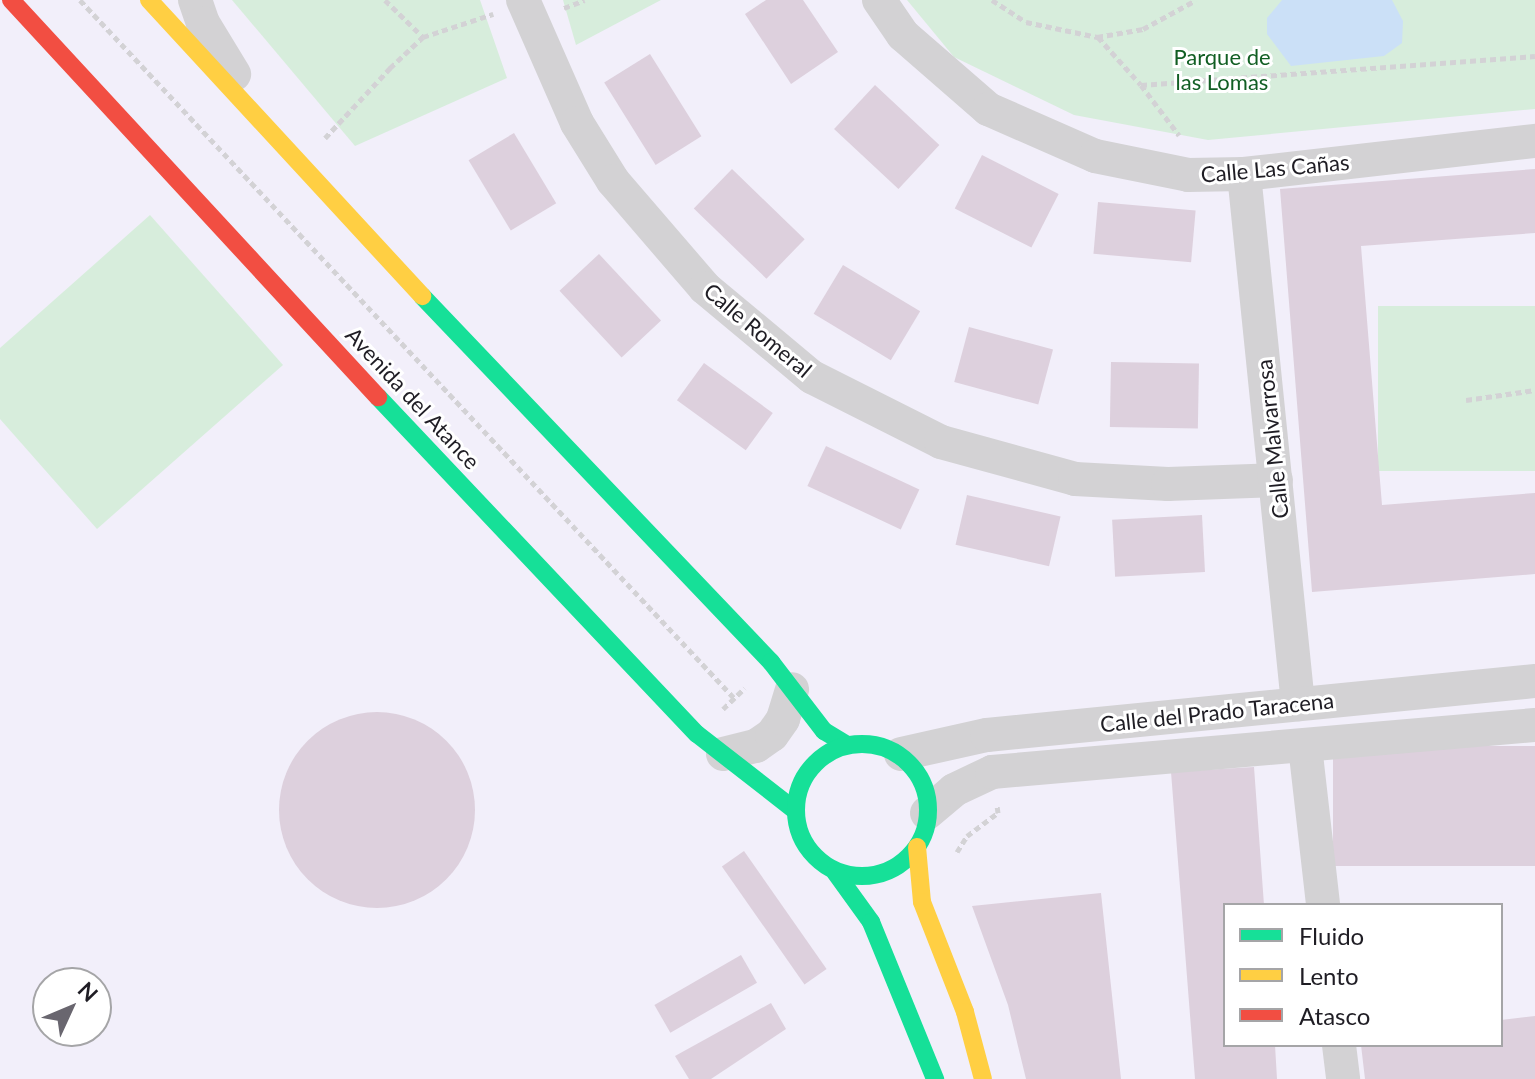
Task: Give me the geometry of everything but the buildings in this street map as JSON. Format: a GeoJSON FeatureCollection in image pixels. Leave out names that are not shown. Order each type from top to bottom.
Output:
{"type":"FeatureCollection","features":[{"type":"Feature","properties":{"kind":"main road","name":"Avenida del Atance"},"geometry":{"type":"LineString","coordinates":[[11,0],[308,322],[710,744],[796,811]]}},
{"type":"Feature","properties":{"kind":"main road"},"geometry":{"type":"LineString","coordinates":[[149,0],[302,163],[380,252],[782,676],[824,731],[846,744]]}},
{"type":"Feature","properties":{"kind":"main road"},"geometry":{"type":"LineString","coordinates":[[917,847],[905,861],[874,876],[853,877],[835,872],[820,862],[804,844],[796,811],[801,789],[810,772],[826,755],[846,744],[875,743],[901,754],[916,770],[926,791],[927,813],[917,847],[922,902],[965,1012],[983,1079]]}},
{"type":"Feature","properties":{"kind":"main road"},"geometry":{"type":"LineString","coordinates":[[835,872],[871,922],[927,1050],[935,1079]]}},
{"type":"Feature","properties":{"kind":"street"},"geometry":{"type":"LineString","coordinates":[[195,0],[203,23],[266,125]]}},
{"type":"Feature","properties":{"kind":"street","name":"Calle Romeral"},"geometry":{"type":"LineString","coordinates":[[523,0],[577,123],[613,181],[705,288],[812,377],[941,442],[1075,479],[1168,484],[1276,480]]}},
{"type":"Feature","properties":{"kind":"street","name":"Calle Las Cañas"},"geometry":{"type":"LineString","coordinates":[[879,0],[903,35],[988,109],[1095,156],[1188,175],[1244,174],[1535,141]]}},
{"type":"Feature","properties":{"kind":"street","name":"Calle Malvarrosa"},"geometry":{"type":"LineString","coordinates":[[1244,174],[1298,704]]}},
{"type":"Feature","properties":{"kind":"street"},"geometry":{"type":"LineString","coordinates":[[710,744],[756,746],[772,735],[783,719],[782,676]]}},
{"type":"Feature","properties":{"kind":"street","name":"Calle del Prado Taracena"},"geometry":{"type":"LineString","coordinates":[[901,754],[987,735],[1535,681]]}},
{"type":"Feature","properties":{"kind":"street","name":"Calle del Prado Taracena"},"geometry":{"type":"LineString","coordinates":[[927,813],[954,790],[992,772],[1535,725]]}},
{"type":"Feature","properties":{"kind":"street"},"geometry":{"type":"LineString","coordinates":[[1305,746],[1323,903]]}},
{"type":"Feature","properties":{"kind":"street"},"geometry":{"type":"LineString","coordinates":[[1339,1047],[1343,1079]]}},
{"type":"Feature","properties":{"kind":"path"},"geometry":{"type":"LineString","coordinates":[[80,0],[734,698]]}},
{"type":"Feature","properties":{"kind":"path"},"geometry":{"type":"LineString","coordinates":[[385,0],[423,37]]}},
{"type":"Feature","properties":{"kind":"path"},"geometry":{"type":"LineString","coordinates":[[302,163],[423,37],[497,12],[493,0]]}},
{"type":"Feature","properties":{"kind":"path"},"geometry":{"type":"LineString","coordinates":[[992,0],[1026,22],[1097,37],[1143,29],[1196,0]]}},
{"type":"Feature","properties":{"kind":"path"},"geometry":{"type":"LineString","coordinates":[[1097,37],[1141,85],[1179,135]]}},
{"type":"Feature","properties":{"kind":"path"},"geometry":{"type":"LineString","coordinates":[[1141,85],[1535,56]]}},
{"type":"Feature","properties":{"kind":"path"},"geometry":{"type":"LineString","coordinates":[[308,322],[380,252]]}},
{"type":"Feature","properties":{"kind":"path"},"geometry":{"type":"LineString","coordinates":[[1466,400],[1535,390]]}},
{"type":"Feature","properties":{"kind":"path"},"geometry":{"type":"LineString","coordinates":[[710,744],[734,698],[782,676]]}},
{"type":"Feature","properties":{"kind":"path"},"geometry":{"type":"LineString","coordinates":[[950,864],[967,836],[998,813],[992,772]]}},
{"type":"Feature","properties":{"kind":"green space"},"geometry":{"type":"Polygon","coordinates":[[[232,0],[480,0],[507,78],[355,146],[232,0]]]}},
{"type":"Feature","properties":{"kind":"green space"},"geometry":{"type":"Polygon","coordinates":[[[563,0],[661,0],[576,45],[563,0]]]}},
{"type":"Feature","properties":{"kind":"green space","name":"Parque de las Lomas"},"geometry":{"type":"Polygon","coordinates":[[[907,0],[1535,0],[1535,109],[1208,140],[1074,115],[954,57],[907,0]]]}},
{"type":"Feature","properties":{"kind":"green space"},"geometry":{"type":"Polygon","coordinates":[[[150,215],[283,365],[97,529],[0,419],[0,348],[150,215]]]}},
{"type":"Feature","properties":{"kind":"green space"},"geometry":{"type":"Polygon","coordinates":[[[1378,306],[1535,306],[1535,471],[1378,471],[1378,306]]]}},
{"type":"Feature","properties":{"kind":"water"},"geometry":{"type":"Polygon","coordinates":[[[1282,0],[1392,0],[1403,21],[1402,43],[1384,56],[1291,66],[1267,34],[1267,18],[1282,0]]]}},
{"type":"Feature","properties":{"kind":"traffic: fast"},"geometry":{"type":"LineString","coordinates":[[422,296],[771,662],[824,731],[846,744]]}},
{"type":"Feature","properties":{"kind":"traffic: fast"},"geometry":{"type":"LineString","coordinates":[[378,397],[697,734],[796,811]]}},
{"type":"Feature","properties":{"kind":"traffic: fast"},"geometry":{"type":"LineString","coordinates":[[862,744],[887,749],[909,763],[923,785],[928,810],[923,835],[909,857],[887,871],[862,876],[837,871],[815,857],[801,835],[796,810],[801,785],[815,763],[837,749],[862,744]]}},
{"type":"Feature","properties":{"kind":"traffic: fast"},"geometry":{"type":"LineString","coordinates":[[835,872],[871,922],[935,1079]]}},
{"type":"Feature","properties":{"kind":"traffic: slow"},"geometry":{"type":"LineString","coordinates":[[149,0],[422,296]]}},
{"type":"Feature","properties":{"kind":"traffic: slow"},"geometry":{"type":"LineString","coordinates":[[917,847],[922,902],[965,1012],[983,1079]]}},
{"type":"Feature","properties":{"kind":"traffic: jam"},"geometry":{"type":"LineString","coordinates":[[11,0],[378,397]]}}]}
